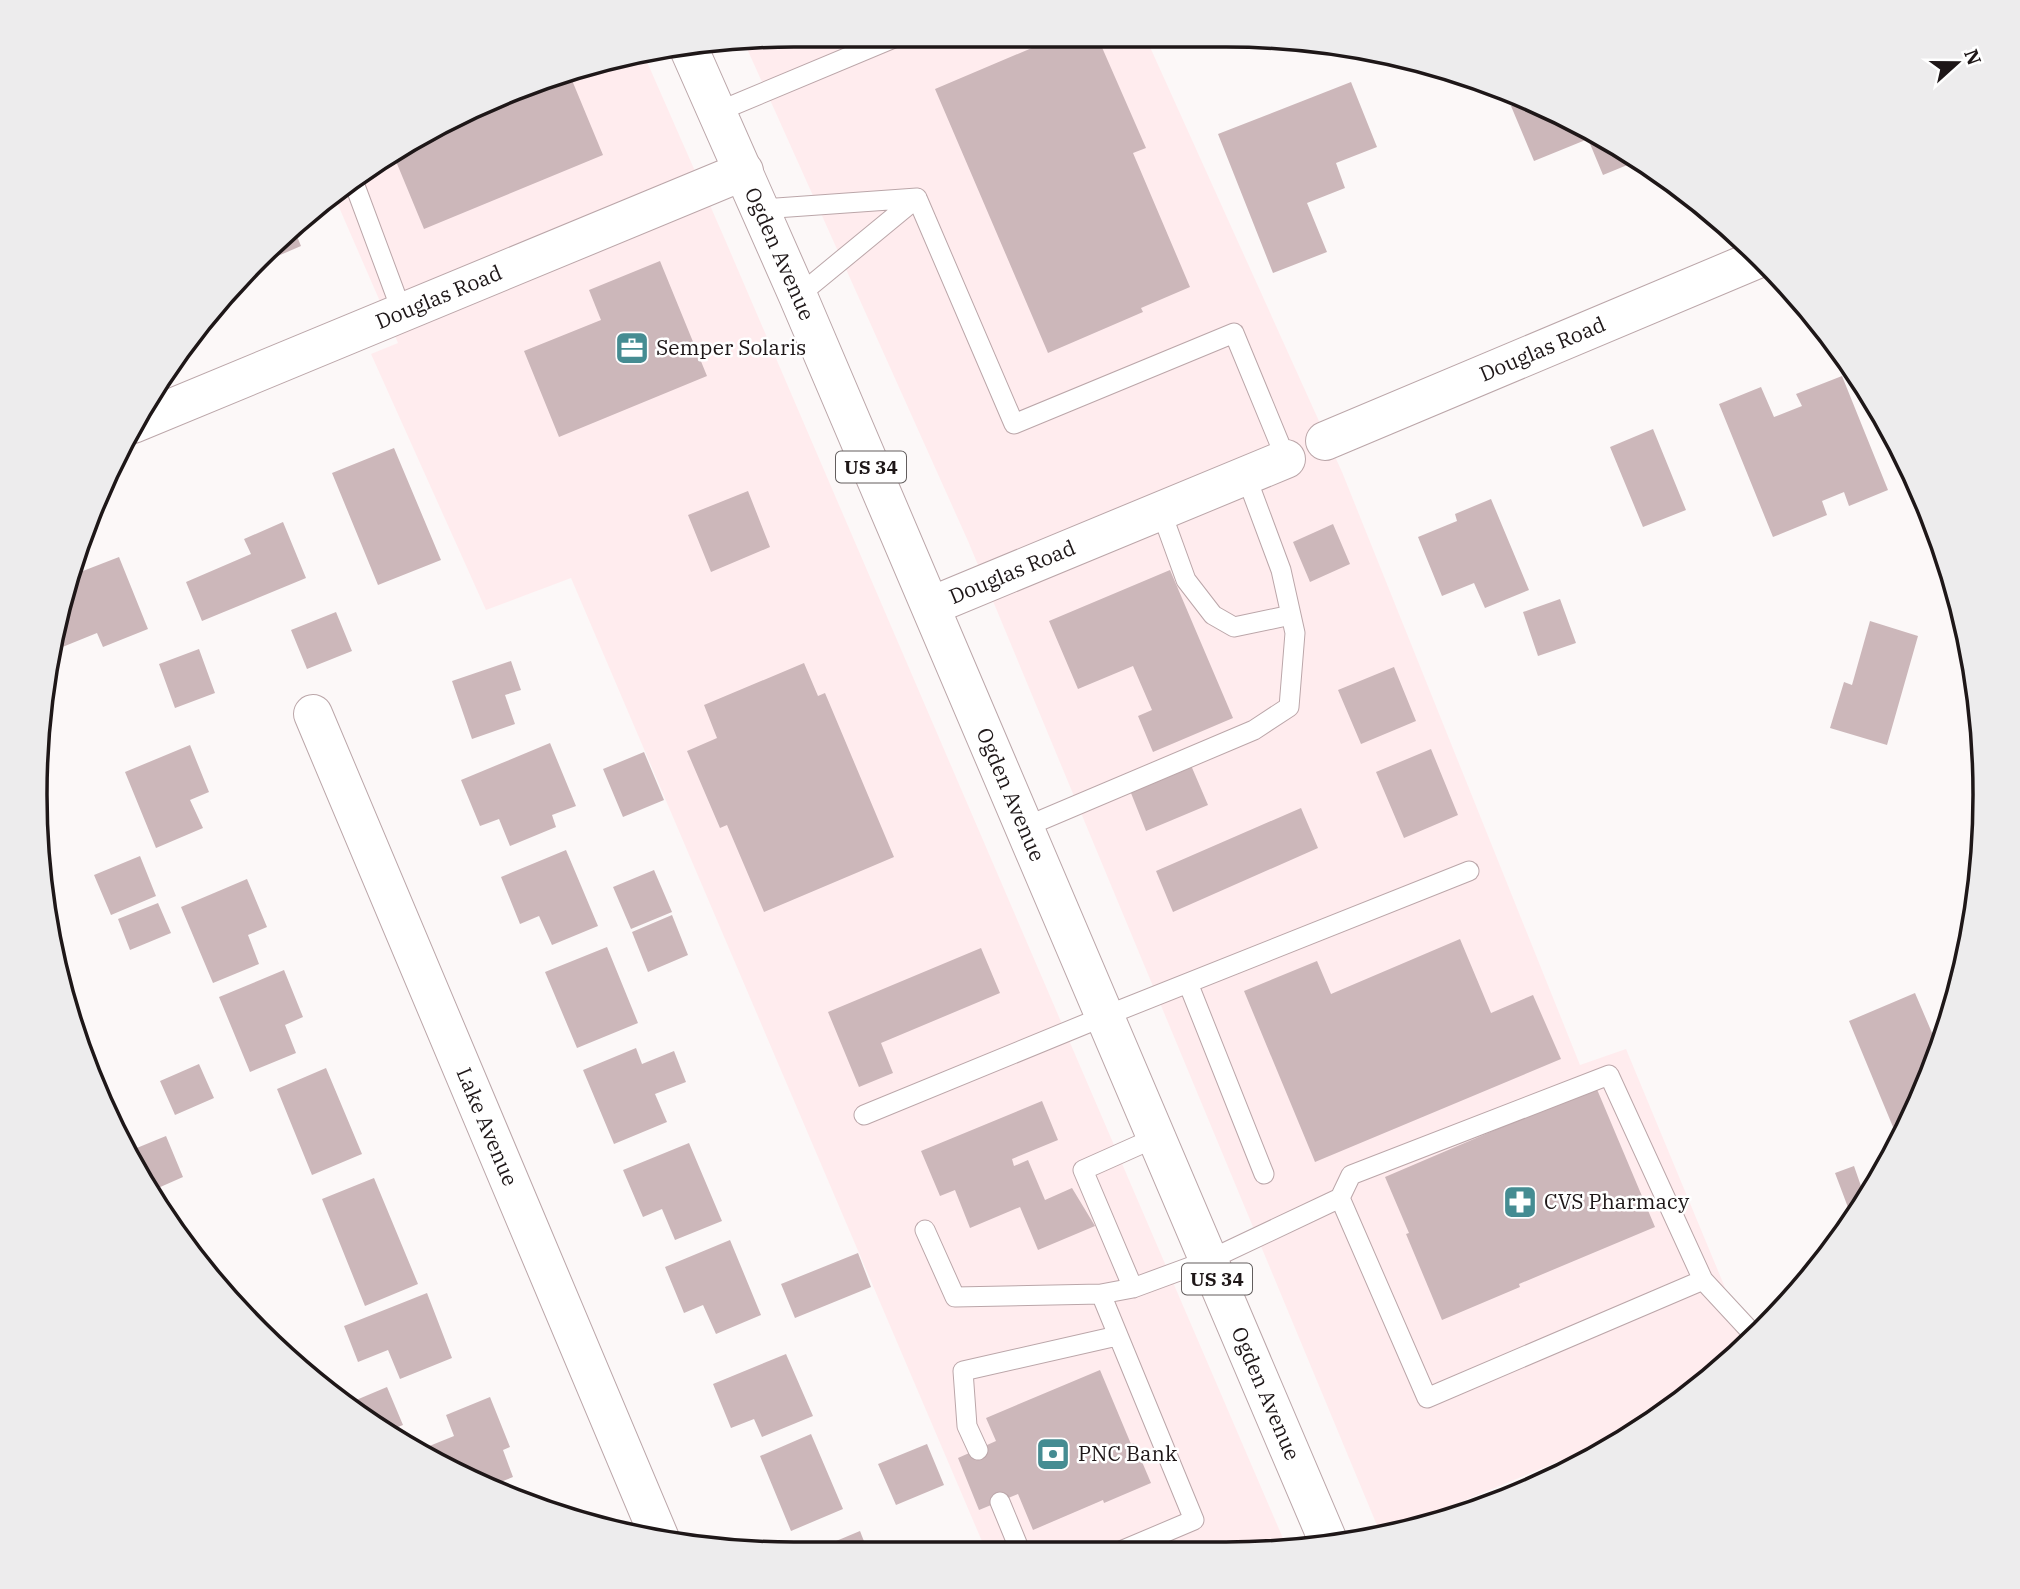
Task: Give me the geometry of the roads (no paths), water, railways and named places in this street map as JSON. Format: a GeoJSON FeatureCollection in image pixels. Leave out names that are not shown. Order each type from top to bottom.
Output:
{"type":"FeatureCollection","features":[{"type":"Feature","properties":{"kind":"street","name":"Ogden Avenue"},"geometry":{"type":"LineString","coordinates":[[692,55],[761,209],[931,606],[1325,1535]]}},
{"type":"Feature","properties":{"kind":"street","name":"Douglas Road"},"geometry":{"type":"LineString","coordinates":[[149,417],[744,171]]}},
{"type":"Feature","properties":{"kind":"street","name":"Douglas Road"},"geometry":{"type":"LineString","coordinates":[[1325,441],[1750,262]]}},
{"type":"Feature","properties":{"kind":"street","name":"Douglas Road"},"geometry":{"type":"LineString","coordinates":[[931,606],[1286,459]]}},
{"type":"Feature","properties":{"kind":"street","name":"Lake Avenue"},"geometry":{"type":"LineString","coordinates":[[313,714],[656,1528]]}},
{"type":"Feature","properties":{"kind":"lane"},"geometry":{"type":"LineString","coordinates":[[717,112],[872,47]]}},
{"type":"Feature","properties":{"kind":"lane"},"geometry":{"type":"LineString","coordinates":[[357,190],[402,312]]}},
{"type":"Feature","properties":{"kind":"lane"},"geometry":{"type":"LineString","coordinates":[[761,209],[917,198]]}},
{"type":"Feature","properties":{"kind":"lane"},"geometry":{"type":"LineString","coordinates":[[798,296],[917,198]]}},
{"type":"Feature","properties":{"kind":"lane"},"geometry":{"type":"LineString","coordinates":[[917,198],[1014,424],[1234,333],[1286,459]]}},
{"type":"Feature","properties":{"kind":"lane"},"geometry":{"type":"LineString","coordinates":[[1025,827],[1254,730],[1289,707],[1295,633],[1281,570],[1245,476]]}},
{"type":"Feature","properties":{"kind":"lane"},"geometry":{"type":"LineString","coordinates":[[1161,511],[1186,580],[1213,615],[1234,627],[1291,615]]}},
{"type":"Feature","properties":{"kind":"lane"},"geometry":{"type":"LineString","coordinates":[[864,1115],[1188,982],[1469,871]]}},
{"type":"Feature","properties":{"kind":"lane"},"geometry":{"type":"LineString","coordinates":[[1188,982],[1264,1174]]}},
{"type":"Feature","properties":{"kind":"lane"},"geometry":{"type":"LineString","coordinates":[[925,1230],[956,1297],[1101,1294],[1133,1288],[1209,1260],[1340,1198],[1351,1175],[1609,1075],[1703,1280],[1748,1329]]}},
{"type":"Feature","properties":{"kind":"lane"},"geometry":{"type":"LineString","coordinates":[[1133,1288],[1083,1170],[1157,1137]]}},
{"type":"Feature","properties":{"kind":"lane"},"geometry":{"type":"LineString","coordinates":[[1340,1198],[1427,1398],[1703,1280]]}},
{"type":"Feature","properties":{"kind":"lane"},"geometry":{"type":"LineString","coordinates":[[1101,1294],[1194,1520],[1142,1542]]}},
{"type":"Feature","properties":{"kind":"lane"},"geometry":{"type":"LineString","coordinates":[[978,1450],[967,1426],[962,1371],[1117,1336]]}},
{"type":"Feature","properties":{"kind":"lane"},"geometry":{"type":"LineString","coordinates":[[1000,1502],[1016,1542]]}},
{"type":"Feature","properties":{"kind":"place","name":"Semper Solaris"},"geometry":{"type":"Point","coordinates":[632,348]}},
{"type":"Feature","properties":{"kind":"place","name":"CVS Pharmacy"},"geometry":{"type":"Point","coordinates":[1520,1202]}},
{"type":"Feature","properties":{"kind":"place","name":"PNC Bank"},"geometry":{"type":"Point","coordinates":[1053,1454]}}]}
